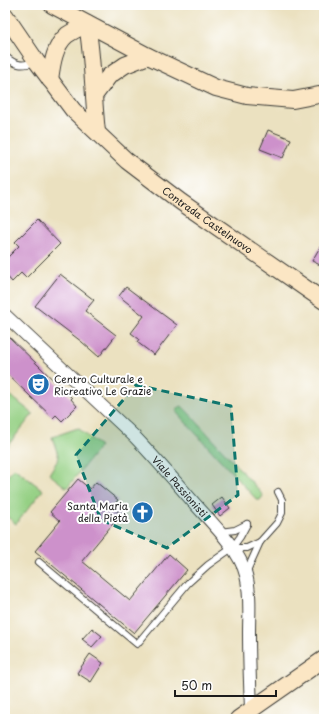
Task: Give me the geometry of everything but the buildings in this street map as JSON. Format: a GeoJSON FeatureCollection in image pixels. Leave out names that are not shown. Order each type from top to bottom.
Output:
{"type":"FeatureCollection","features":[{"type":"Feature","properties":{"kind":"main road"},"geometry":{"type":"LineString","coordinates":[[52,5],[148,56],[216,88],[246,96],[293,100],[324,94]]}},
{"type":"Feature","properties":{"kind":"main road","name":"Contrada Castelnuovo"},"geometry":{"type":"LineString","coordinates":[[5,15],[37,62],[73,110],[127,161],[181,202],[324,301]]}},
{"type":"Feature","properties":{"kind":"main road"},"geometry":{"type":"LineString","coordinates":[[50,80],[53,59],[59,45],[66,36],[87,24]]}},
{"type":"Feature","properties":{"kind":"main road"},"geometry":{"type":"LineString","coordinates":[[87,24],[91,46],[97,132]]}},
{"type":"Feature","properties":{"kind":"main road"},"geometry":{"type":"LineString","coordinates":[[94,96],[110,76],[125,65],[148,56]]}},
{"type":"Feature","properties":{"kind":"main road"},"geometry":{"type":"LineString","coordinates":[[238,719],[253,714],[324,659]]}},
{"type":"Feature","properties":{"kind":"street","name":"Viale Passionisti"},"geometry":{"type":"LineString","coordinates":[[5,315],[134,436],[220,532],[232,548],[246,574],[249,594],[249,675],[253,714]]}},
{"type":"Feature","properties":{"kind":"lane"},"geometry":{"type":"LineString","coordinates":[[5,56],[17,64],[24,65],[37,62]]}},
{"type":"Feature","properties":{"kind":"lane"},"geometry":{"type":"LineString","coordinates":[[246,574],[260,542],[277,523],[282,513],[282,500],[278,492]]}},
{"type":"Feature","properties":{"kind":"lane"},"geometry":{"type":"LineString","coordinates":[[39,562],[137,644],[188,583],[208,565],[232,548],[247,524],[235,530],[220,532]]}},
{"type":"Feature","properties":{"kind":"lane"},"geometry":{"type":"LineString","coordinates":[[232,548],[247,548],[260,542]]}},
{"type":"Feature","properties":{"kind":"highlighted area"},"geometry":{"type":"Polygon","coordinates":[[[136,385],[231,406],[238,495],[167,548],[101,520],[76,455],[136,385]]]}},
{"type":"Feature","properties":{"kind":"green space"},"geometry":{"type":"Polygon","coordinates":[[[5,391],[33,414],[5,449],[5,391]]]}},
{"type":"Feature","properties":{"kind":"green space"},"geometry":{"type":"Polygon","coordinates":[[[182,406],[258,489],[263,496],[260,500],[257,500],[177,413],[177,408],[182,406]]]}},
{"type":"Feature","properties":{"kind":"green space"},"geometry":{"type":"Polygon","coordinates":[[[78,428],[100,446],[67,488],[49,474],[59,458],[52,437],[78,428]]]}},
{"type":"Feature","properties":{"kind":"green space"},"geometry":{"type":"Polygon","coordinates":[[[14,468],[43,490],[16,524],[5,515],[5,479],[14,468]]]}},
{"type":"Feature","properties":{"kind":"place","name":"Centro Culturale e Ricreativo Le Grazie"},"geometry":{"type":"Point","coordinates":[39,385]}},
{"type":"Feature","properties":{"kind":"place","name":"Santa Maria della Pietà"},"geometry":{"type":"Point","coordinates":[143,512]}}]}
